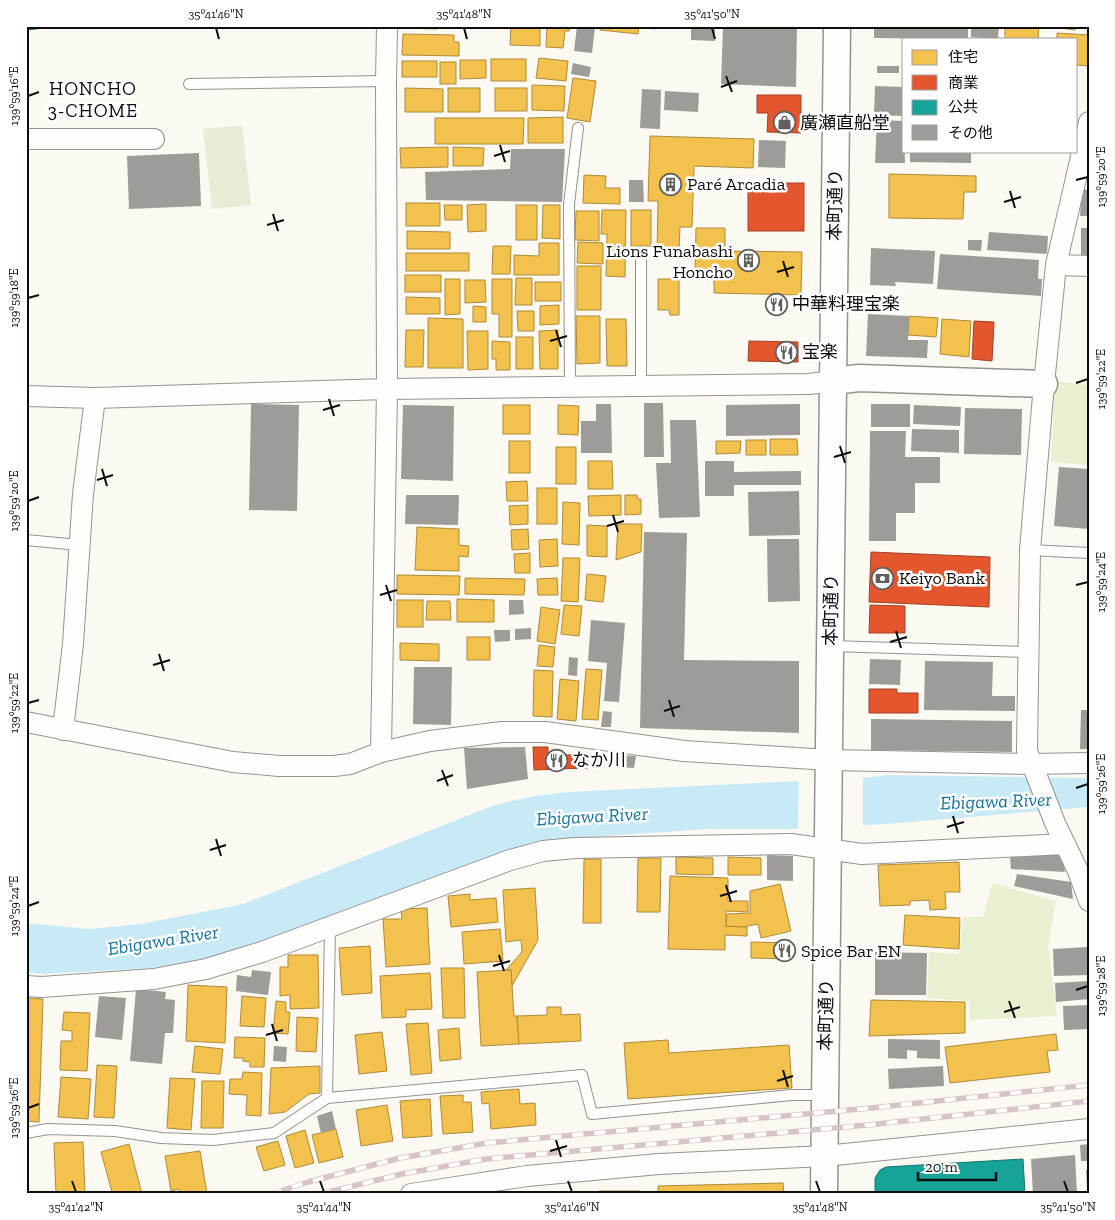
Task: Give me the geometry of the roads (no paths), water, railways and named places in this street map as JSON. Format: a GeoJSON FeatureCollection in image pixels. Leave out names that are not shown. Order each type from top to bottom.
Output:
{"type":"FeatureCollection","features":[{"type":"Feature","properties":{"kind":"street"},"geometry":{"type":"LineString","coordinates":[[381,752],[387,388],[387,26]]}},
{"type":"Feature","properties":{"kind":"street","name":"本町通り"},"geometry":{"type":"LineString","coordinates":[[824,1194],[837,26]]}},
{"type":"Feature","properties":{"kind":"street"},"geometry":{"type":"LineString","coordinates":[[1089,122],[1081,182],[1056,265],[1044,384],[1030,550],[1027,750],[1065,844],[1083,871],[1089,900]]}},
{"type":"Feature","properties":{"kind":"street"},"geometry":{"type":"LineString","coordinates":[[26,139],[154,139]]}},
{"type":"Feature","properties":{"kind":"street"},"geometry":{"type":"LineString","coordinates":[[1056,265],[1089,266]]}},
{"type":"Feature","properties":{"kind":"street"},"geometry":{"type":"LineString","coordinates":[[26,396],[95,398],[387,388],[809,384],[858,378],[1044,384]]}},
{"type":"Feature","properties":{"kind":"street"},"geometry":{"type":"LineString","coordinates":[[64,730],[83,494],[95,398]]}},
{"type":"Feature","properties":{"kind":"street"},"geometry":{"type":"LineString","coordinates":[[26,722],[233,762],[279,766],[334,766],[350,764],[381,752],[430,741],[502,732],[545,732],[684,751],[829,766],[1034,770],[1089,764]]}},
{"type":"Feature","properties":{"kind":"street"},"geometry":{"type":"LineString","coordinates":[[26,986],[42,987],[154,979],[206,969],[262,952],[510,860],[543,851],[575,848],[791,844],[828,840],[862,854],[1065,844]]}},
{"type":"Feature","properties":{"kind":"street"},"geometry":{"type":"LineString","coordinates":[[411,1194],[527,1176],[659,1164],[824,1156],[1089,1129]]}},
{"type":"Feature","properties":{"kind":"lane"},"geometry":{"type":"LineString","coordinates":[[189,84],[386,81]]}},
{"type":"Feature","properties":{"kind":"lane"},"geometry":{"type":"LineString","coordinates":[[570,387],[569,204],[578,128]]}},
{"type":"Feature","properties":{"kind":"lane"},"geometry":{"type":"LineString","coordinates":[[641,254],[641,386]]}},
{"type":"Feature","properties":{"kind":"lane"},"geometry":{"type":"LineString","coordinates":[[26,540],[79,545]]}},
{"type":"Feature","properties":{"kind":"lane"},"geometry":{"type":"LineString","coordinates":[[1030,550],[1089,553]]}},
{"type":"Feature","properties":{"kind":"lane"},"geometry":{"type":"LineString","coordinates":[[830,646],[1028,652]]}},
{"type":"Feature","properties":{"kind":"lane"},"geometry":{"type":"LineString","coordinates":[[326,1098],[330,927]]}},
{"type":"Feature","properties":{"kind":"lane"},"geometry":{"type":"LineString","coordinates":[[26,1133],[48,1129],[115,1131],[161,1138],[213,1140],[274,1133],[326,1098],[582,1075],[592,1114],[792,1095],[825,1095]]}},
{"type":"Feature","properties":{"kind":"water","name":"Ebigawa River"},"geometry":{"type":"Polygon","coordinates":[[[887,775],[1089,778],[1089,807],[886,824],[799,829],[708,829],[540,841],[505,851],[259,943],[205,959],[151,968],[43,974],[26,972],[26,923],[90,929],[141,924],[243,904],[495,805],[534,796],[568,792],[863,778],[887,775]]]}},
{"type":"Feature","properties":{"kind":"railway"},"geometry":{"type":"LineString","coordinates":[[271,1194],[308,1182],[400,1158],[487,1143],[871,1108],[1089,1085]]}},
{"type":"Feature","properties":{"kind":"railway"},"geometry":{"type":"LineString","coordinates":[[320,1194],[402,1174],[486,1159],[868,1125],[1089,1101]]}},
{"type":"Feature","properties":{"kind":"place","name":"廣瀬直船堂"},"geometry":{"type":"Point","coordinates":[784,123]}},
{"type":"Feature","properties":{"kind":"place","name":"Paré Arcadia"},"geometry":{"type":"Point","coordinates":[671,184]}},
{"type":"Feature","properties":{"kind":"place","name":"Lions Funabashi Honcho"},"geometry":{"type":"Point","coordinates":[749,261]}},
{"type":"Feature","properties":{"kind":"place","name":"中華料理宝楽"},"geometry":{"type":"Point","coordinates":[776,304]}},
{"type":"Feature","properties":{"kind":"place","name":"宝楽"},"geometry":{"type":"Point","coordinates":[786,352]}},
{"type":"Feature","properties":{"kind":"place","name":"Keiyo Bank"},"geometry":{"type":"Point","coordinates":[883,578]}},
{"type":"Feature","properties":{"kind":"place","name":"なか川"},"geometry":{"type":"Point","coordinates":[556,760]}},
{"type":"Feature","properties":{"kind":"place","name":"Spice Bar EN"},"geometry":{"type":"Point","coordinates":[785,951]}},
{"type":"Feature","properties":{"kind":"district","name":"HONCHO 3-CHOME"},"geometry":{"type":"Point","coordinates":[93,99]}}]}
